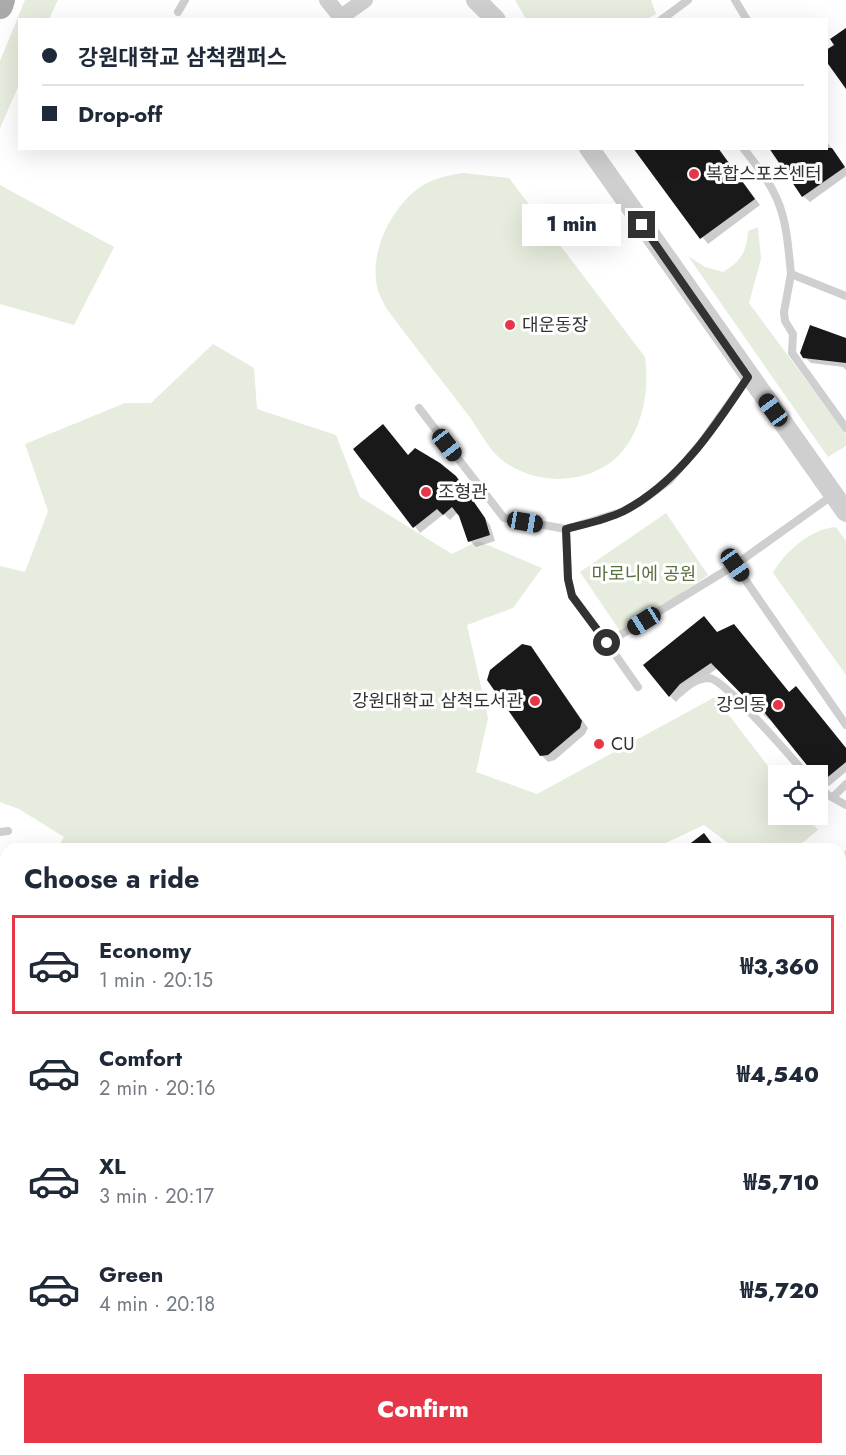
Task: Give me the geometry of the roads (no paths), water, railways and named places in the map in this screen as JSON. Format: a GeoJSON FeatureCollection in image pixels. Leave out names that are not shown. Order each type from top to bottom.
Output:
{"type":"FeatureCollection","features":[{"type":"Feature","properties":{"kind":"main road"},"geometry":{"type":"LineString","coordinates":[[0,6],[2,0]]}},
{"type":"Feature","properties":{"kind":"street"},"geometry":{"type":"LineString","coordinates":[[327,0],[342,18],[365,0]]}},
{"type":"Feature","properties":{"kind":"street"},"geometry":{"type":"LineString","coordinates":[[476,0],[494,18]]}},
{"type":"Feature","properties":{"kind":"street"},"geometry":{"type":"LineString","coordinates":[[492,0],[501,18]]}},
{"type":"Feature","properties":{"kind":"street"},"geometry":{"type":"LineString","coordinates":[[590,150],[748,377],[846,512]]}},
{"type":"Feature","properties":{"kind":"lane"},"geometry":{"type":"LineString","coordinates":[[178,12],[184,0]]}},
{"type":"Feature","properties":{"kind":"lane"},"geometry":{"type":"LineString","coordinates":[[664,18],[688,0]]}},
{"type":"Feature","properties":{"kind":"lane"},"geometry":{"type":"LineString","coordinates":[[735,0],[746,18]]}},
{"type":"Feature","properties":{"kind":"lane"},"geometry":{"type":"LineString","coordinates":[[745,150],[764,174],[785,216],[791,274],[784,312],[785,321],[793,334],[792,353],[846,428]]}},
{"type":"Feature","properties":{"kind":"lane"},"geometry":{"type":"LineString","coordinates":[[791,274],[846,296]]}},
{"type":"Feature","properties":{"kind":"lane"},"geometry":{"type":"LineString","coordinates":[[419,408],[504,518],[566,529],[621,512],[670,480],[701,443],[748,377]]}},
{"type":"Feature","properties":{"kind":"lane"},"geometry":{"type":"LineString","coordinates":[[607,643],[735,565],[834,494]]}},
{"type":"Feature","properties":{"kind":"lane"},"geometry":{"type":"LineString","coordinates":[[566,529],[568,579],[572,596],[638,687]]}},
{"type":"Feature","properties":{"kind":"lane"},"geometry":{"type":"LineString","coordinates":[[735,565],[846,725]]}},
{"type":"Feature","properties":{"kind":"lane"},"geometry":{"type":"LineString","coordinates":[[676,695],[697,679],[711,678],[729,690],[798,765]]}},
{"type":"Feature","properties":{"kind":"lane"},"geometry":{"type":"LineString","coordinates":[[833,797],[846,784]]}},
{"type":"Feature","properties":{"kind":"lane"},"geometry":{"type":"LineString","coordinates":[[828,793],[846,805]]}},
{"type":"Feature","properties":{"kind":"place","name":"복합스포츠센터"},"geometry":{"type":"Point","coordinates":[694,174]}},
{"type":"Feature","properties":{"kind":"place","name":"대운동장"},"geometry":{"type":"Point","coordinates":[510,325]}},
{"type":"Feature","properties":{"kind":"place","name":"조형관"},"geometry":{"type":"Point","coordinates":[426,492]}},
{"type":"Feature","properties":{"kind":"place","name":"강원대학교 삼척도서관"},"geometry":{"type":"Point","coordinates":[535,701]}},
{"type":"Feature","properties":{"kind":"place","name":"강의동"},"geometry":{"type":"Point","coordinates":[778,705]}},
{"type":"Feature","properties":{"kind":"place","name":"CU"},"geometry":{"type":"Point","coordinates":[599,744]}},
{"type":"Feature","properties":{"kind":"park label","name":"마로니에 공원"},"geometry":{"type":"Point","coordinates":[644,574]}}]}
